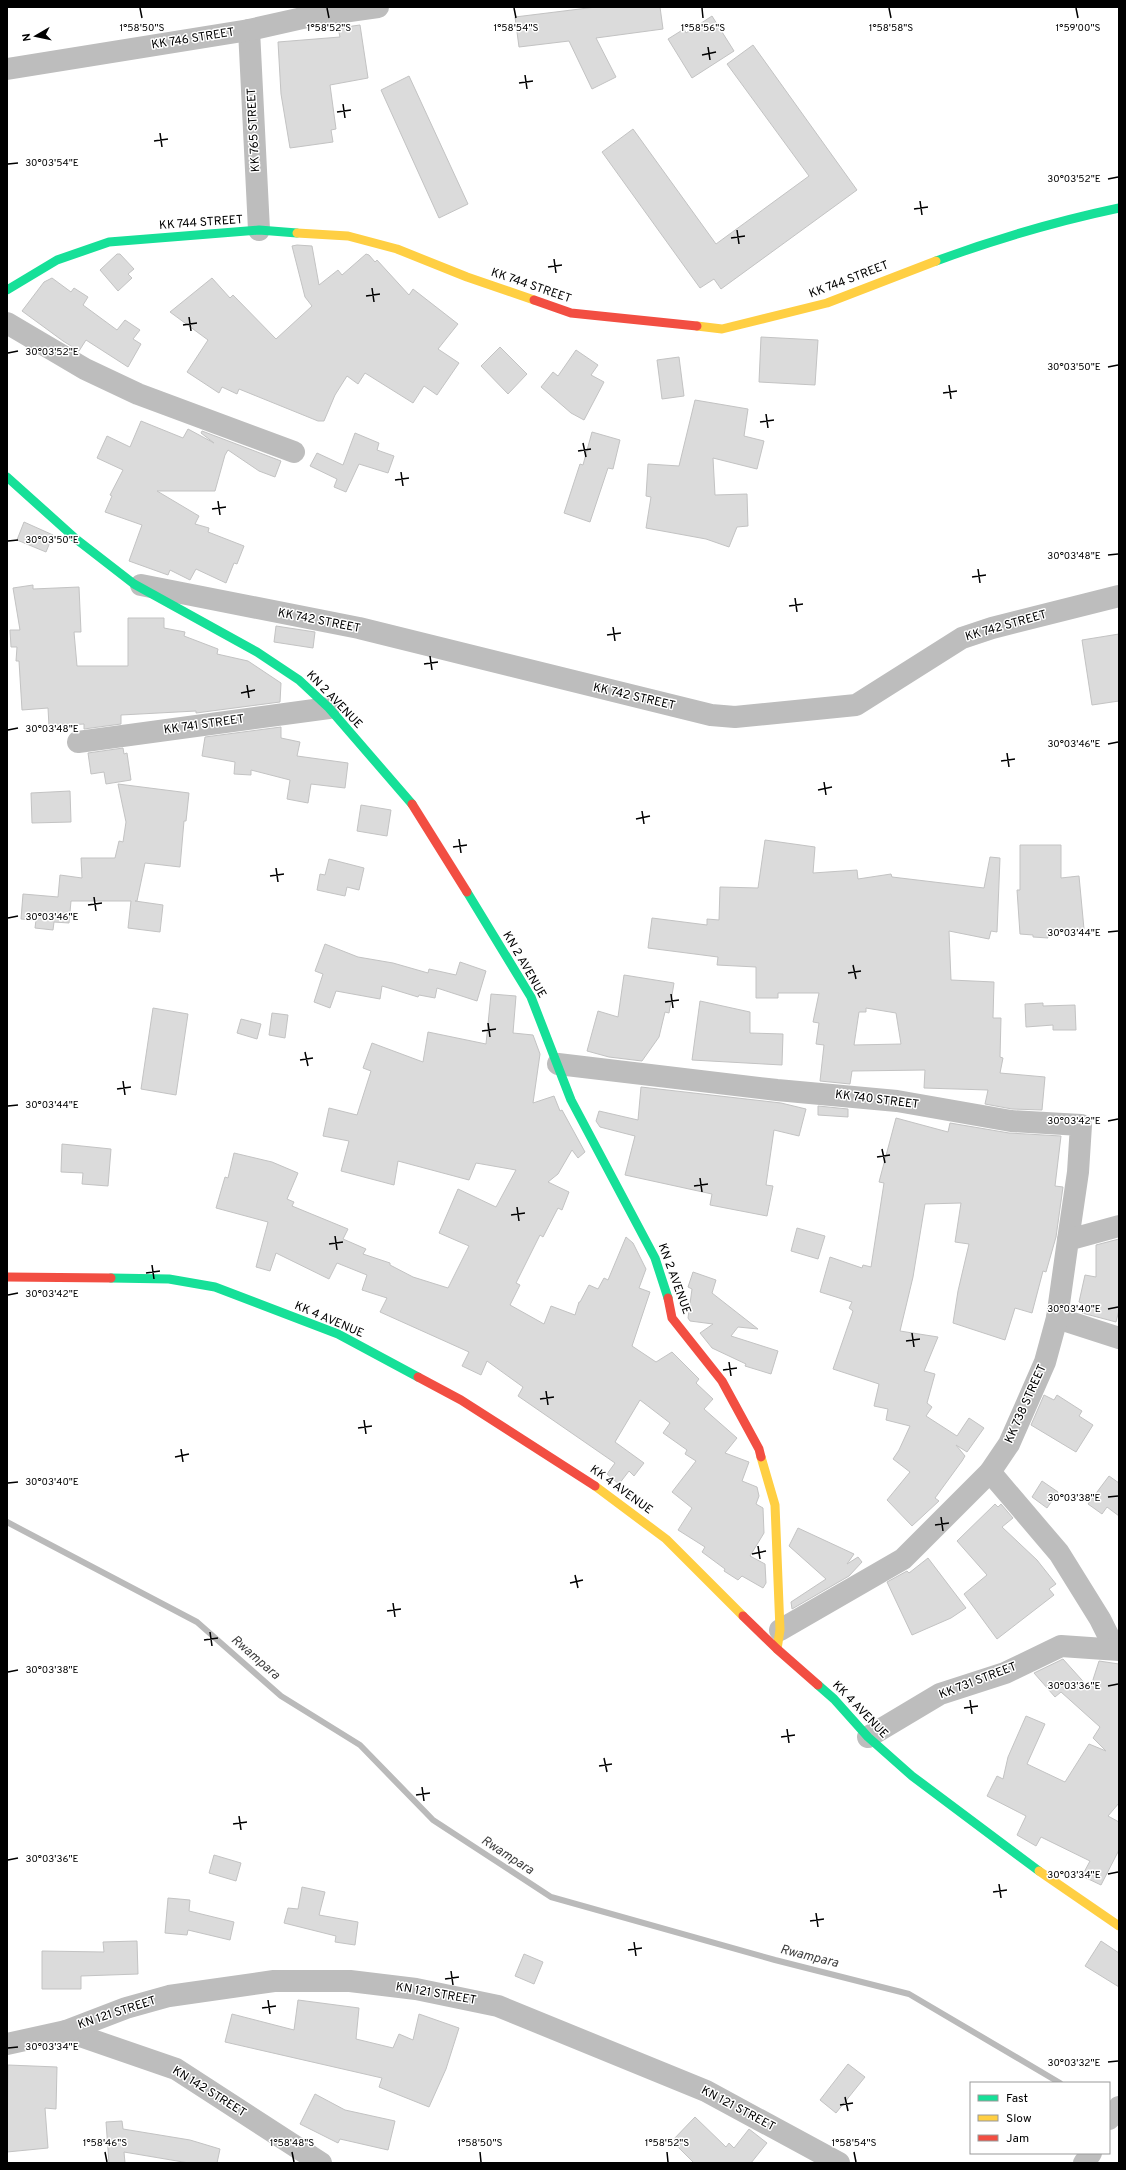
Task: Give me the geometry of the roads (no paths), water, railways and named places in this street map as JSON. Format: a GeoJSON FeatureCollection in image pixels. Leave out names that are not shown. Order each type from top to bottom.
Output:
{"type":"FeatureCollection","features":[{"type":"Feature","properties":{"kind":"street","name":"KK 746 STREET"},"geometry":{"type":"LineString","coordinates":[[7,70],[248,30],[306,12],[378,7]]}},
{"type":"Feature","properties":{"kind":"street","name":"KK 765 STREET"},"geometry":{"type":"LineString","coordinates":[[248,30],[259,230]]}},
{"type":"Feature","properties":{"kind":"street","name":"KK 744 STREET"},"geometry":{"type":"LineString","coordinates":[[7,290],[58,260],[109,242],[259,230],[348,236],[397,249],[467,277],[571,313],[722,329],[827,303],[886,279],[979,245],[1067,219],[1119,208]]}},
{"type":"Feature","properties":{"kind":"street"},"geometry":{"type":"LineString","coordinates":[[7,323],[85,369],[138,394],[294,452]]}},
{"type":"Feature","properties":{"kind":"street","name":"KN 2 AVENUE"},"geometry":{"type":"LineString","coordinates":[[7,477],[76,539],[134,584],[257,652],[299,680],[329,708],[416,810],[531,997],[571,1100],[655,1258],[667,1290],[672,1318],[722,1381],[759,1449],[775,1505],[778,1640]]}},
{"type":"Feature","properties":{"kind":"street","name":"KK 742 STREET"},"geometry":{"type":"LineString","coordinates":[[134,584],[359,628],[711,715],[735,717],[856,704],[962,638],[992,628],[1119,596]]}},
{"type":"Feature","properties":{"kind":"street","name":"KK 741 STREET"},"geometry":{"type":"LineString","coordinates":[[78,742],[329,708]]}},
{"type":"Feature","properties":{"kind":"street","name":"KK 740 STREET"},"geometry":{"type":"LineString","coordinates":[[558,1064],[777,1090],[897,1101],[1012,1122],[1080,1125],[1078,1172],[1068,1240]]}},
{"type":"Feature","properties":{"kind":"street"},"geometry":{"type":"LineString","coordinates":[[1068,1240],[1119,1226]]}},
{"type":"Feature","properties":{"kind":"street","name":"KK 738 STREET"},"geometry":{"type":"LineString","coordinates":[[778,1640],[904,1559],[990,1472],[1009,1444],[1045,1362],[1057,1318],[1068,1240]]}},
{"type":"Feature","properties":{"kind":"street","name":"KK 4 AVENUE"},"geometry":{"type":"LineString","coordinates":[[7,1277],[169,1279],[215,1287],[338,1334],[461,1400],[585,1478],[666,1539],[778,1640],[868,1737],[912,1776],[1019,1858],[1119,1926]]}},
{"type":"Feature","properties":{"kind":"street"},"geometry":{"type":"LineString","coordinates":[[1057,1318],[1119,1338]]}},
{"type":"Feature","properties":{"kind":"street"},"geometry":{"type":"LineString","coordinates":[[990,1472],[1059,1553],[1117,1649]]}},
{"type":"Feature","properties":{"kind":"street","name":"KK 731 STREET"},"geometry":{"type":"LineString","coordinates":[[868,1737],[940,1694],[1005,1673],[1061,1646],[1117,1649]]}},
{"type":"Feature","properties":{"kind":"street","name":"KN 121 STREET"},"geometry":{"type":"LineString","coordinates":[[7,2044],[66,2031],[126,2008],[169,1996],[274,1981],[350,1981],[416,1989],[498,2006],[706,2091],[839,2163]]}},
{"type":"Feature","properties":{"kind":"street","name":"KN 142 STREET"},"geometry":{"type":"LineString","coordinates":[[66,2031],[176,2069],[321,2163]]}},
{"type":"Feature","properties":{"kind":"street"},"geometry":{"type":"LineString","coordinates":[[1110,2118],[1119,2107]]}},
{"type":"Feature","properties":{"kind":"street"},"geometry":{"type":"LineString","coordinates":[[1084,2163],[1090,2154]]}},
{"type":"Feature","properties":{"kind":"waterway","name":"Rwampara"},"geometry":{"type":"LineString","coordinates":[[7,1522],[197,1622],[281,1696],[360,1745],[433,1820],[551,1897],[775,1960],[909,1994],[1058,2082]]}}]}
